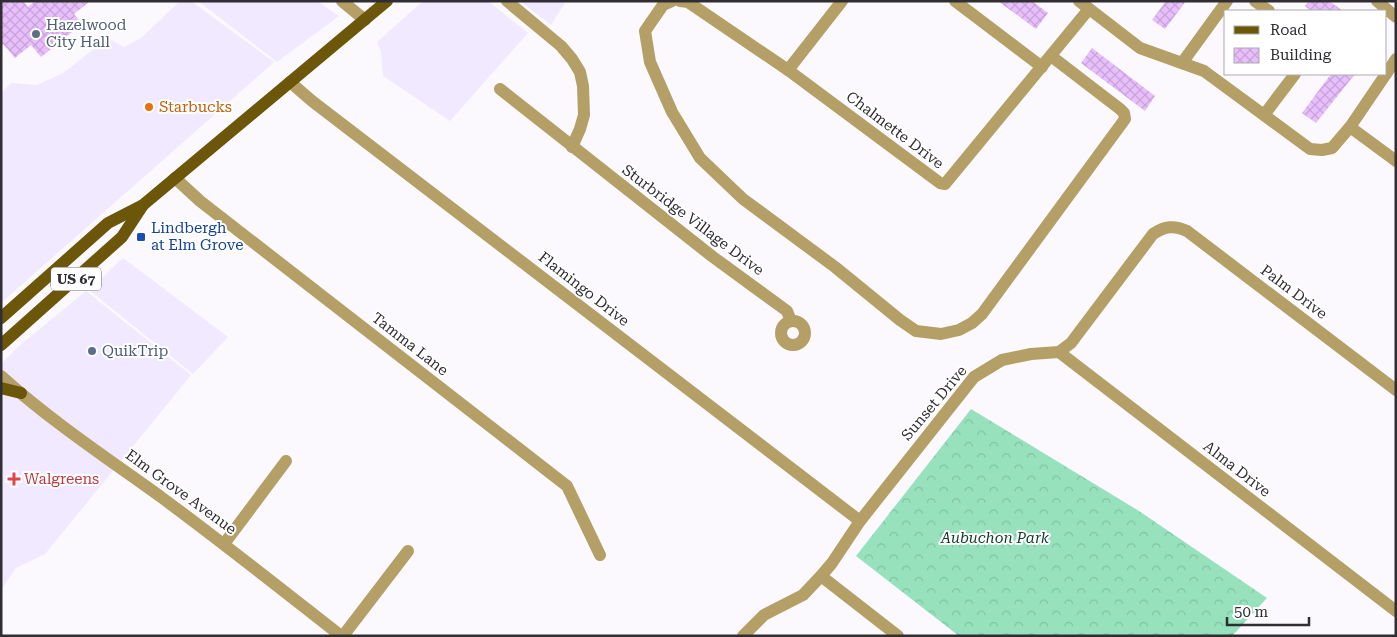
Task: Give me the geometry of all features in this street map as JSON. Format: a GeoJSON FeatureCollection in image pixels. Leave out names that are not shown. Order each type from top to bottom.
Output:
{"type":"FeatureCollection","features":[{"type":"Feature","properties":{"kind":"main road","name":"US 67"},"geometry":{"type":"LineString","coordinates":[[1,345],[122,237],[143,206],[387,1]]}},
{"type":"Feature","properties":{"kind":"main road","name":"US 67"},"geometry":{"type":"LineString","coordinates":[[1,318],[8,308],[108,223],[143,206]]}},
{"type":"Feature","properties":{"kind":"main road"},"geometry":{"type":"LineString","coordinates":[[1,388],[21,393]]}},
{"type":"Feature","properties":{"kind":"street"},"geometry":{"type":"LineString","coordinates":[[342,1],[365,20]]}},
{"type":"Feature","properties":{"kind":"street"},"geometry":{"type":"LineString","coordinates":[[507,1],[561,46],[580,72],[583,86],[584,115],[572,147]]}},
{"type":"Feature","properties":{"kind":"street"},"geometry":{"type":"LineString","coordinates":[[672,1],[663,5],[645,31],[650,62],[672,112],[700,158],[743,199],[835,267],[900,320],[916,331],[932,334],[959,330],[972,323],[982,314],[1125,119],[1124,113],[1120,109],[1050,56]]}},
{"type":"Feature","properties":{"kind":"street"},"geometry":{"type":"LineString","coordinates":[[680,1],[688,2],[788,70],[842,1]]}},
{"type":"Feature","properties":{"kind":"street"},"geometry":{"type":"LineString","coordinates":[[955,1],[1042,67]]}},
{"type":"Feature","properties":{"kind":"street"},"geometry":{"type":"LineString","coordinates":[[1182,63],[1227,1]]}},
{"type":"Feature","properties":{"kind":"street"},"geometry":{"type":"LineString","coordinates":[[1255,1],[1268,10]]}},
{"type":"Feature","properties":{"kind":"street"},"geometry":{"type":"LineString","coordinates":[[1377,1],[1396,17]]}},
{"type":"Feature","properties":{"kind":"street"},"geometry":{"type":"LineString","coordinates":[[1084,5],[1140,48],[1204,71],[1310,149],[1322,150],[1332,148],[1350,127],[1385,75]]}},
{"type":"Feature","properties":{"kind":"street","name":"Chalmette Drive"},"geometry":{"type":"LineString","coordinates":[[788,70],[940,183],[945,184],[1042,67],[1084,5]]}},
{"type":"Feature","properties":{"kind":"street"},"geometry":{"type":"LineString","coordinates":[[1387,72],[1396,59]]}},
{"type":"Feature","properties":{"kind":"street"},"geometry":{"type":"LineString","coordinates":[[1264,115],[1294,75]]}},
{"type":"Feature","properties":{"kind":"street","name":"Flamingo Drive"},"geometry":{"type":"LineString","coordinates":[[290,82],[320,107],[860,521]]}},
{"type":"Feature","properties":{"kind":"street","name":"Sturbridge Village Drive"},"geometry":{"type":"LineString","coordinates":[[500,89],[713,258],[787,311],[791,321]]}},
{"type":"Feature","properties":{"kind":"street"},"geometry":{"type":"LineString","coordinates":[[1350,127],[1396,161]]}},
{"type":"Feature","properties":{"kind":"street","name":"Tamma Lane"},"geometry":{"type":"LineString","coordinates":[[175,178],[200,201],[567,486],[600,555]]}},
{"type":"Feature","properties":{"kind":"street","name":"Palm Drive"},"geometry":{"type":"LineString","coordinates":[[1059,352],[1071,343],[1081,331],[1153,234],[1161,228],[1170,226],[1187,231],[1396,390]]}},
{"type":"Feature","properties":{"kind":"street","name":"Sunset Drive"},"geometry":{"type":"LineString","coordinates":[[743,636],[764,615],[803,595],[821,576],[860,521],[974,377],[1002,360],[1031,354],[1059,352]]}},
{"type":"Feature","properties":{"kind":"street","name":"Alma Drive"},"geometry":{"type":"LineString","coordinates":[[1059,352],[1396,611]]}},
{"type":"Feature","properties":{"kind":"street","name":"Elm Grove Avenue"},"geometry":{"type":"LineString","coordinates":[[1,376],[33,404],[224,544],[342,636]]}},
{"type":"Feature","properties":{"kind":"street"},"geometry":{"type":"LineString","coordinates":[[224,544],[286,461]]}},
{"type":"Feature","properties":{"kind":"street"},"geometry":{"type":"LineString","coordinates":[[342,636],[408,551]]}},
{"type":"Feature","properties":{"kind":"street"},"geometry":{"type":"LineString","coordinates":[[821,576],[898,636]]}},
{"type":"Feature","properties":{"kind":"shaded area"},"geometry":{"type":"Polygon","coordinates":[[[180,1],[191,1],[274,62],[1,303],[1,93],[11,83],[37,85],[63,73],[108,38],[124,47],[141,38],[180,1]]]}},
{"type":"Feature","properties":{"kind":"shaded area"},"geometry":{"type":"Polygon","coordinates":[[[198,1],[317,1],[339,16],[277,62],[198,1]]]}},
{"type":"Feature","properties":{"kind":"shaded area"},"geometry":{"type":"Polygon","coordinates":[[[423,1],[488,1],[528,33],[450,121],[383,76],[381,52],[377,42],[423,1]]]}},
{"type":"Feature","properties":{"kind":"shaded area"},"geometry":{"type":"Polygon","coordinates":[[[520,1],[566,1],[551,25],[520,1]]]}},
{"type":"Feature","properties":{"kind":"shaded area"},"geometry":{"type":"Polygon","coordinates":[[[123,258],[228,337],[193,374],[89,290],[123,258]]]}},
{"type":"Feature","properties":{"kind":"shaded area"},"geometry":{"type":"Polygon","coordinates":[[[86,291],[191,375],[45,554],[16,568],[1,590],[1,364],[19,346],[86,291]]]}},
{"type":"Feature","properties":{"kind":"green space","name":"Aubuchon Park"},"geometry":{"type":"Polygon","coordinates":[[[971,409],[1139,511],[1267,598],[1232,636],[959,636],[856,556],[971,409]]]}},
{"type":"Feature","properties":{"kind":"building","name":"Hazelwood City Hall"},"geometry":{"type":"Polygon","coordinates":[[[1,1],[23,1],[28,7],[35,1],[90,1],[74,14],[82,24],[41,57],[31,45],[15,58],[3,44],[1,46],[1,1]]]}},
{"type":"Feature","properties":{"kind":"building"},"geometry":{"type":"Polygon","coordinates":[[[998,1],[1032,1],[1048,13],[1036,29],[998,1]]]}},
{"type":"Feature","properties":{"kind":"building"},"geometry":{"type":"Polygon","coordinates":[[[1166,1],[1186,1],[1165,29],[1152,20],[1166,1]]]}},
{"type":"Feature","properties":{"kind":"building"},"geometry":{"type":"Polygon","coordinates":[[[1309,1],[1329,1],[1342,10],[1310,10],[1305,6],[1309,1]]]}},
{"type":"Feature","properties":{"kind":"building"},"geometry":{"type":"Polygon","coordinates":[[[1092,48],[1155,96],[1145,111],[1081,63],[1092,48]]]}},
{"type":"Feature","properties":{"kind":"building"},"geometry":{"type":"Polygon","coordinates":[[[1330,75],[1354,75],[1316,123],[1302,113],[1330,75]]]}},
{"type":"Feature","properties":{"kind":"place","name":"Hazelwood City Hall"},"geometry":{"type":"Point","coordinates":[36,34]}},
{"type":"Feature","properties":{"kind":"place","name":"Starbucks"},"geometry":{"type":"Point","coordinates":[149,107]}},
{"type":"Feature","properties":{"kind":"place","name":"Lindbergh at Elm Grove"},"geometry":{"type":"Point","coordinates":[141,237]}},
{"type":"Feature","properties":{"kind":"place","name":"QuikTrip"},"geometry":{"type":"Point","coordinates":[92,351]}},
{"type":"Feature","properties":{"kind":"place","name":"Walgreens"},"geometry":{"type":"Point","coordinates":[14,479]}}]}
